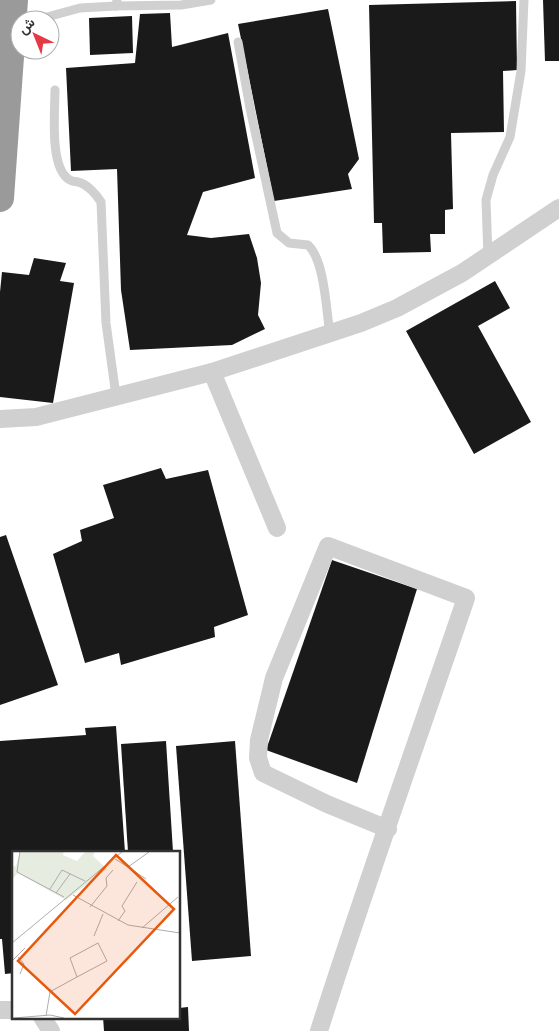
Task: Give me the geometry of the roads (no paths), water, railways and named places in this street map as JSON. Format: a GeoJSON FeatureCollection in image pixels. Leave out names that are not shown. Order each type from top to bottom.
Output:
{"type":"FeatureCollection","features":[{"type":"Feature","properties":{"kind":"highway"},"geometry":{"type":"LineString","coordinates":[[0,198],[15,60]]}},
{"type":"Feature","properties":{"kind":"street"},"geometry":{"type":"LineString","coordinates":[[0,419],[36,417],[212,372],[330,334],[397,308],[454,278],[559,208]]}},
{"type":"Feature","properties":{"kind":"street"},"geometry":{"type":"LineString","coordinates":[[212,372],[277,528]]}},
{"type":"Feature","properties":{"kind":"street"},"geometry":{"type":"LineString","coordinates":[[319,1031],[388,829],[466,598],[328,546],[274,678],[259,740],[258,758],[263,773],[328,804],[388,829]]}},
{"type":"Feature","properties":{"kind":"street"},"geometry":{"type":"LineString","coordinates":[[43,1018],[51,1031]]}},
{"type":"Feature","properties":{"kind":"lane"},"geometry":{"type":"LineString","coordinates":[[60,11],[117,3],[181,5],[211,0]]}},
{"type":"Feature","properties":{"kind":"lane"},"geometry":{"type":"LineString","coordinates":[[488,257],[486,200],[493,175],[510,137],[521,71],[524,0]]}},
{"type":"Feature","properties":{"kind":"lane"},"geometry":{"type":"LineString","coordinates":[[238,42],[261,165],[277,234],[288,244],[308,245],[314,250],[319,262],[330,334]]}},
{"type":"Feature","properties":{"kind":"lane"},"geometry":{"type":"LineString","coordinates":[[55,90],[56,158],[60,169],[71,181],[80,182],[91,190],[101,202],[106,323],[116,396]]}}]}
